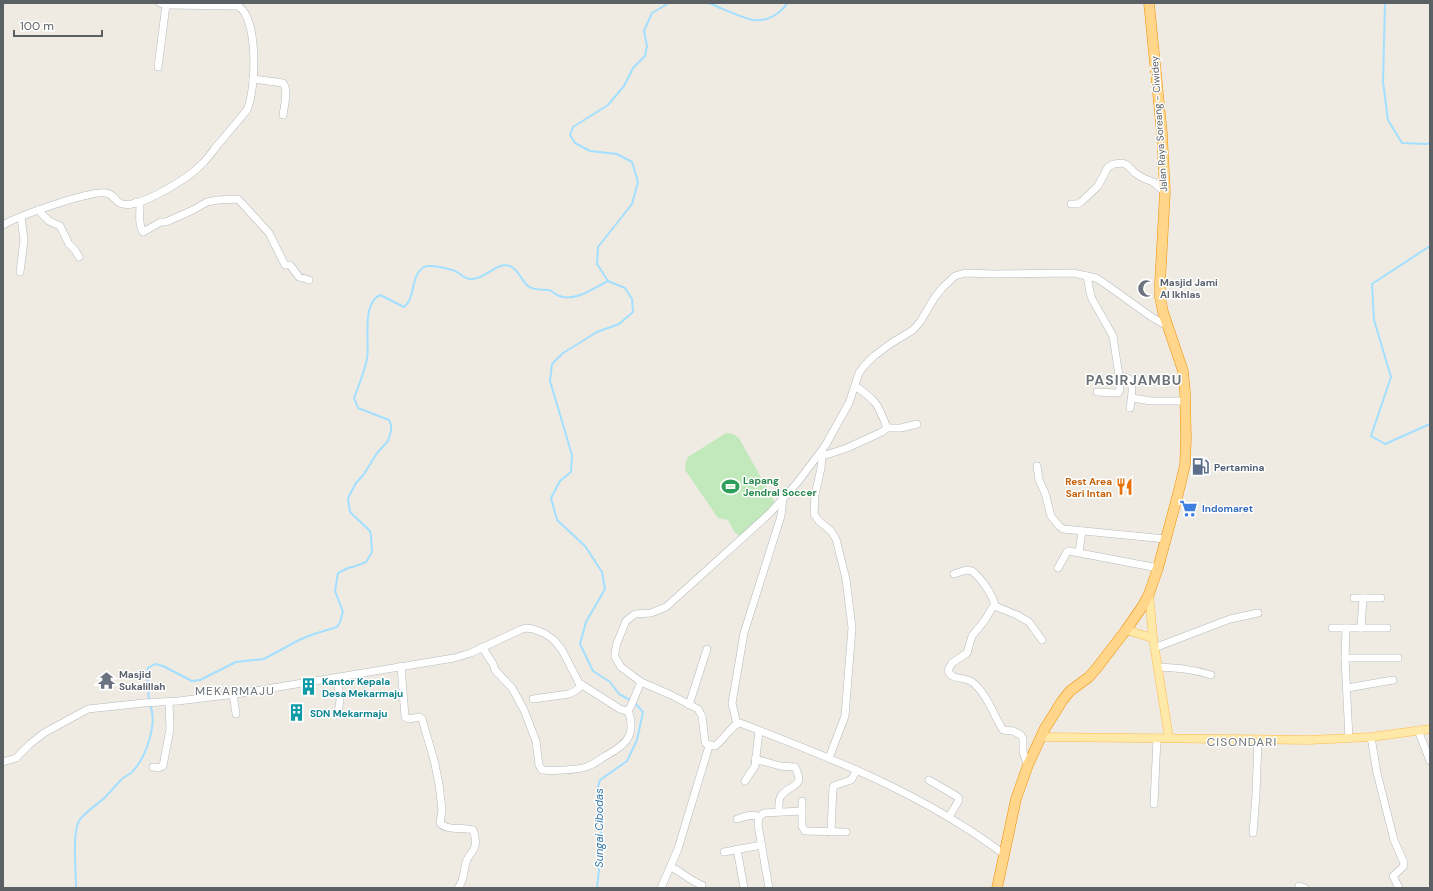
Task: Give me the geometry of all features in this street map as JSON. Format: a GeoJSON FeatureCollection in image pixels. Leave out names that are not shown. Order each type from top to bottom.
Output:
{"type":"FeatureCollection","features":[{"type":"Feature","properties":{"kind":"highway","name":"Jalan Raya Soreang - Ciwidey"},"geometry":{"type":"LineString","coordinates":[[997,888],[1016,799],[1028,765],[1041,737],[1062,701],[1070,691],[1089,677],[1126,630],[1149,594],[1158,568],[1185,466],[1186,401],[1182,371],[1163,312],[1160,297],[1165,192],[1162,134],[1149,3]]}},
{"type":"Feature","properties":{"kind":"main road"},"geometry":{"type":"LineString","coordinates":[[1149,594],[1154,648],[1169,738]]}},
{"type":"Feature","properties":{"kind":"main road"},"geometry":{"type":"LineString","coordinates":[[1126,630],[1153,638]]}},
{"type":"Feature","properties":{"kind":"main road"},"geometry":{"type":"LineString","coordinates":[[1041,737],[1258,739],[1349,738],[1371,737],[1430,729]]}},
{"type":"Feature","properties":{"kind":"street"},"geometry":{"type":"LineString","coordinates":[[3,225],[38,210],[94,193],[106,193],[112,195],[116,201],[122,204],[150,198],[167,189],[202,164],[247,110],[249,104],[254,61],[252,39],[248,20],[243,9],[238,6],[163,4],[158,67]]}},
{"type":"Feature","properties":{"kind":"street"},"geometry":{"type":"LineString","coordinates":[[253,79],[283,83],[285,85],[286,90],[283,115]]}},
{"type":"Feature","properties":{"kind":"street"},"geometry":{"type":"LineString","coordinates":[[1071,204],[1078,204],[1094,191],[1108,167],[1114,164],[1122,163],[1127,165],[1135,173],[1154,182],[1165,192]]}},
{"type":"Feature","properties":{"kind":"street"},"geometry":{"type":"LineString","coordinates":[[136,202],[140,205],[139,221],[143,232],[161,222],[166,222],[207,202],[238,199],[269,233],[285,265],[290,265],[299,277],[309,280]]}},
{"type":"Feature","properties":{"kind":"street"},"geometry":{"type":"LineString","coordinates":[[38,210],[49,221],[60,226],[69,244],[80,258]]}},
{"type":"Feature","properties":{"kind":"street"},"geometry":{"type":"LineString","coordinates":[[20,272],[24,244],[21,217]]}},
{"type":"Feature","properties":{"kind":"street"},"geometry":{"type":"LineString","coordinates":[[709,746],[705,741],[700,712],[698,709],[672,695],[641,682],[622,667],[615,657],[617,643],[626,621],[635,614],[651,613],[666,607],[770,513],[820,457],[849,403],[859,373],[864,366],[874,356],[913,330],[943,287],[965,272],[994,274],[1073,273],[1087,276],[1104,283],[1153,318],[1168,326]]}},
{"type":"Feature","properties":{"kind":"street"},"geometry":{"type":"LineString","coordinates":[[1087,276],[1092,299],[1113,336],[1120,376],[1120,390],[1118,393],[1098,392]]}},
{"type":"Feature","properties":{"kind":"street"},"geometry":{"type":"LineString","coordinates":[[1120,376],[1130,380],[1132,398],[1130,408]]}},
{"type":"Feature","properties":{"kind":"street"},"geometry":{"type":"LineString","coordinates":[[855,386],[874,400],[887,428]]}},
{"type":"Feature","properties":{"kind":"street"},"geometry":{"type":"LineString","coordinates":[[1132,398],[1151,401],[1186,401]]}},
{"type":"Feature","properties":{"kind":"street"},"geometry":{"type":"LineString","coordinates":[[820,457],[847,448],[887,428],[898,428],[917,424]]}},
{"type":"Feature","properties":{"kind":"street"},"geometry":{"type":"LineString","coordinates":[[820,457],[821,468],[814,503],[814,514],[819,521],[834,534],[836,539],[846,579],[851,624],[845,716],[829,758]]}},
{"type":"Feature","properties":{"kind":"street"},"geometry":{"type":"LineString","coordinates":[[1037,466],[1039,480],[1045,493],[1049,511],[1053,520],[1063,529],[1166,539]]}},
{"type":"Feature","properties":{"kind":"street"},"geometry":{"type":"LineString","coordinates":[[737,724],[732,703],[744,633],[781,516],[783,498]]}},
{"type":"Feature","properties":{"kind":"street"},"geometry":{"type":"LineString","coordinates":[[1079,552],[1082,531]]}},
{"type":"Feature","properties":{"kind":"street"},"geometry":{"type":"LineString","coordinates":[[1058,568],[1069,551],[1158,568]]}},
{"type":"Feature","properties":{"kind":"street"},"geometry":{"type":"LineString","coordinates":[[954,574],[966,570],[972,571],[992,596],[995,606]]}},
{"type":"Feature","properties":{"kind":"street"},"geometry":{"type":"LineString","coordinates":[[1354,598],[1381,598]]}},
{"type":"Feature","properties":{"kind":"street"},"geometry":{"type":"LineString","coordinates":[[1361,628],[1363,598]]}},
{"type":"Feature","properties":{"kind":"street"},"geometry":{"type":"LineString","coordinates":[[995,606],[1017,615],[1029,622],[1042,640]]}},
{"type":"Feature","properties":{"kind":"street"},"geometry":{"type":"LineString","coordinates":[[995,606],[972,636],[967,653],[952,663],[948,672],[956,677],[971,681],[976,685],[1003,730],[1013,731],[1021,735],[1023,739],[1023,752],[1028,765]]}},
{"type":"Feature","properties":{"kind":"street"},"geometry":{"type":"LineString","coordinates":[[1154,648],[1230,619],[1258,613]]}},
{"type":"Feature","properties":{"kind":"street"},"geometry":{"type":"LineString","coordinates":[[3,762],[16,758],[44,733],[88,709],[169,702],[233,694],[464,656],[525,628],[534,629],[544,633],[554,640],[562,650],[575,677],[582,685],[620,709],[629,708]]}},
{"type":"Feature","properties":{"kind":"street"},"geometry":{"type":"LineString","coordinates":[[1332,628],[1387,628]]}},
{"type":"Feature","properties":{"kind":"street"},"geometry":{"type":"LineString","coordinates":[[1346,628],[1349,738]]}},
{"type":"Feature","properties":{"kind":"street"},"geometry":{"type":"LineString","coordinates":[[482,647],[493,664],[495,670],[512,688],[524,710],[536,742],[539,765],[542,770],[585,767],[596,763],[619,749],[628,738],[631,729],[632,722],[629,708],[641,682]]}},
{"type":"Feature","properties":{"kind":"street"},"geometry":{"type":"LineString","coordinates":[[689,704],[706,649]]}},
{"type":"Feature","properties":{"kind":"street"},"geometry":{"type":"LineString","coordinates":[[1346,658],[1398,658]]}},
{"type":"Feature","properties":{"kind":"street"},"geometry":{"type":"LineString","coordinates":[[401,666],[405,717],[409,719],[419,717],[422,719],[434,760],[441,803],[440,823],[448,828],[463,828],[473,830],[474,832],[476,844],[475,848],[467,859],[463,880],[458,888]]}},
{"type":"Feature","properties":{"kind":"street"},"geometry":{"type":"LineString","coordinates":[[1158,667],[1188,669],[1211,675]]}},
{"type":"Feature","properties":{"kind":"street"},"geometry":{"type":"LineString","coordinates":[[337,678],[340,700],[338,713]]}},
{"type":"Feature","properties":{"kind":"street"},"geometry":{"type":"LineString","coordinates":[[1347,688],[1393,680]]}},
{"type":"Feature","properties":{"kind":"street"},"geometry":{"type":"LineString","coordinates":[[533,699],[568,694],[575,691],[582,685]]}},
{"type":"Feature","properties":{"kind":"street"},"geometry":{"type":"LineString","coordinates":[[233,694],[236,714]]}},
{"type":"Feature","properties":{"kind":"street"},"geometry":{"type":"LineString","coordinates":[[153,767],[158,768],[163,766],[170,729],[169,702]]}},
{"type":"Feature","properties":{"kind":"street"},"geometry":{"type":"LineString","coordinates":[[709,746],[715,746],[718,744],[737,724],[740,723],[857,770],[949,817],[1005,855]]}},
{"type":"Feature","properties":{"kind":"street"},"geometry":{"type":"LineString","coordinates":[[1418,730],[1430,761]]}},
{"type":"Feature","properties":{"kind":"street"},"geometry":{"type":"LineString","coordinates":[[745,781],[753,770],[759,731]]}},
{"type":"Feature","properties":{"kind":"street"},"geometry":{"type":"LineString","coordinates":[[1371,737],[1377,772],[1394,840],[1404,863],[1403,867],[1393,876],[1398,887]]}},
{"type":"Feature","properties":{"kind":"street"},"geometry":{"type":"LineString","coordinates":[[1154,804],[1157,738]]}},
{"type":"Feature","properties":{"kind":"street"},"geometry":{"type":"LineString","coordinates":[[1253,833],[1258,739]]}},
{"type":"Feature","properties":{"kind":"street"},"geometry":{"type":"LineString","coordinates":[[661,888],[678,849],[709,746]]}},
{"type":"Feature","properties":{"kind":"street"},"geometry":{"type":"LineString","coordinates":[[755,759],[780,766],[795,767],[798,772],[800,780],[798,784],[781,796],[779,802],[779,812]]}},
{"type":"Feature","properties":{"kind":"street"},"geometry":{"type":"LineString","coordinates":[[831,832],[833,787],[851,780],[857,770]]}},
{"type":"Feature","properties":{"kind":"street"},"geometry":{"type":"LineString","coordinates":[[929,780],[958,797],[959,800],[949,817]]}},
{"type":"Feature","properties":{"kind":"street"},"geometry":{"type":"LineString","coordinates":[[802,801],[802,826],[805,831],[846,832]]}},
{"type":"Feature","properties":{"kind":"street"},"geometry":{"type":"LineString","coordinates":[[769,888],[758,825],[759,817],[764,813],[802,811]]}},
{"type":"Feature","properties":{"kind":"street"},"geometry":{"type":"LineString","coordinates":[[737,819],[756,815],[759,817]]}},
{"type":"Feature","properties":{"kind":"street"},"geometry":{"type":"LineString","coordinates":[[724,852],[762,845]]}},
{"type":"Feature","properties":{"kind":"street"},"geometry":{"type":"LineString","coordinates":[[737,849],[744,888]]}},
{"type":"Feature","properties":{"kind":"street"},"geometry":{"type":"LineString","coordinates":[[671,867],[690,880],[702,885]]}},
{"type":"Feature","properties":{"kind":"green space","name":"Lapang Jendral Soccer"},"geometry":{"type":"Polygon","coordinates":[[[726,433],[733,434],[739,438],[774,501],[773,507],[740,536],[735,533],[728,520],[718,518],[685,470],[688,457],[726,433]]]}},
{"type":"Feature","properties":{"kind":"waterway","name":"Sungai Cibodas"},"geometry":{"type":"LineString","coordinates":[[630,700],[619,694],[610,682],[593,671],[580,644],[586,622],[605,589],[602,572],[585,546],[557,520],[551,498],[560,481],[571,472],[572,455],[550,381],[552,364],[563,353],[597,332],[619,324],[633,312],[632,299],[625,288],[608,281],[597,264],[598,247],[632,204],[638,182],[632,162],[617,154],[590,151],[575,143],[570,135],[573,127],[608,105],[624,86],[633,68],[645,56],[647,46],[644,31],[652,13],[669,3]]}},
{"type":"Feature","properties":{"kind":"waterway","name":"Sungai Cibodas"},"geometry":{"type":"LineString","coordinates":[[708,3],[753,20],[763,20],[773,16],[781,11],[787,3]]}},
{"type":"Feature","properties":{"kind":"waterway"},"geometry":{"type":"LineString","coordinates":[[1385,3],[1383,82],[1388,120],[1402,143],[1430,143]]}},
{"type":"Feature","properties":{"kind":"waterway"},"geometry":{"type":"LineString","coordinates":[[1430,246],[1372,284],[1374,320],[1391,377],[1371,436],[1385,444],[1430,424]]}},
{"type":"Feature","properties":{"kind":"waterway"},"geometry":{"type":"LineString","coordinates":[[149,701],[147,674],[148,668],[155,664],[163,666],[192,681],[200,680],[236,662],[264,659],[299,640],[337,627],[340,622],[343,612],[335,591],[338,573],[366,562],[372,552],[370,531],[350,512],[348,498],[356,483],[364,474],[377,453],[388,441],[391,431],[389,420],[358,408],[354,398],[367,359],[368,315],[370,306],[374,300],[380,295],[404,307],[408,303],[417,275],[424,267],[427,266],[436,266],[457,272],[469,279],[481,277],[500,266],[510,266],[516,270],[530,288],[549,290],[565,297],[578,296],[608,281]]}},
{"type":"Feature","properties":{"kind":"waterway","name":"Sungai Cibodas"},"geometry":{"type":"LineString","coordinates":[[597,888],[601,852],[601,817],[597,791],[600,780],[627,761],[637,740],[643,712],[634,702]]}},
{"type":"Feature","properties":{"kind":"waterway"},"geometry":{"type":"LineString","coordinates":[[76,888],[75,843],[79,821],[86,813],[105,798],[122,779],[132,772],[138,765],[146,749],[152,730],[153,721],[150,705]]}},
{"type":"Feature","properties":{"kind":"place","name":"Masjid Jami Al Ikhlas"},"geometry":{"type":"Point","coordinates":[1147,288]}},
{"type":"Feature","properties":{"kind":"place","name":"Pertamina"},"geometry":{"type":"Point","coordinates":[1201,467]}},
{"type":"Feature","properties":{"kind":"place","name":"Lapang Jendral Soccer"},"geometry":{"type":"Point","coordinates":[730,486]}},
{"type":"Feature","properties":{"kind":"place","name":"Rest Area Sari Intan"},"geometry":{"type":"Point","coordinates":[1125,487]}},
{"type":"Feature","properties":{"kind":"place","name":"Indomaret"},"geometry":{"type":"Point","coordinates":[1189,508]}},
{"type":"Feature","properties":{"kind":"place","name":"Masjid Sukalillah"},"geometry":{"type":"Point","coordinates":[106,680]}},
{"type":"Feature","properties":{"kind":"place","name":"Kantor Kepala Desa Mekarmaju"},"geometry":{"type":"Point","coordinates":[309,687]}},
{"type":"Feature","properties":{"kind":"place","name":"SDN Mekarmaju"},"geometry":{"type":"Point","coordinates":[297,713]}},
{"type":"Feature","properties":{"kind":"district","name":"PASIRJAMBU"},"geometry":{"type":"Point","coordinates":[1134,380]}},
{"type":"Feature","properties":{"kind":"district","name":"MEKARMAJU"},"geometry":{"type":"Point","coordinates":[235,691]}},
{"type":"Feature","properties":{"kind":"district","name":"CISONDARI"},"geometry":{"type":"Point","coordinates":[1242,742]}}]}
